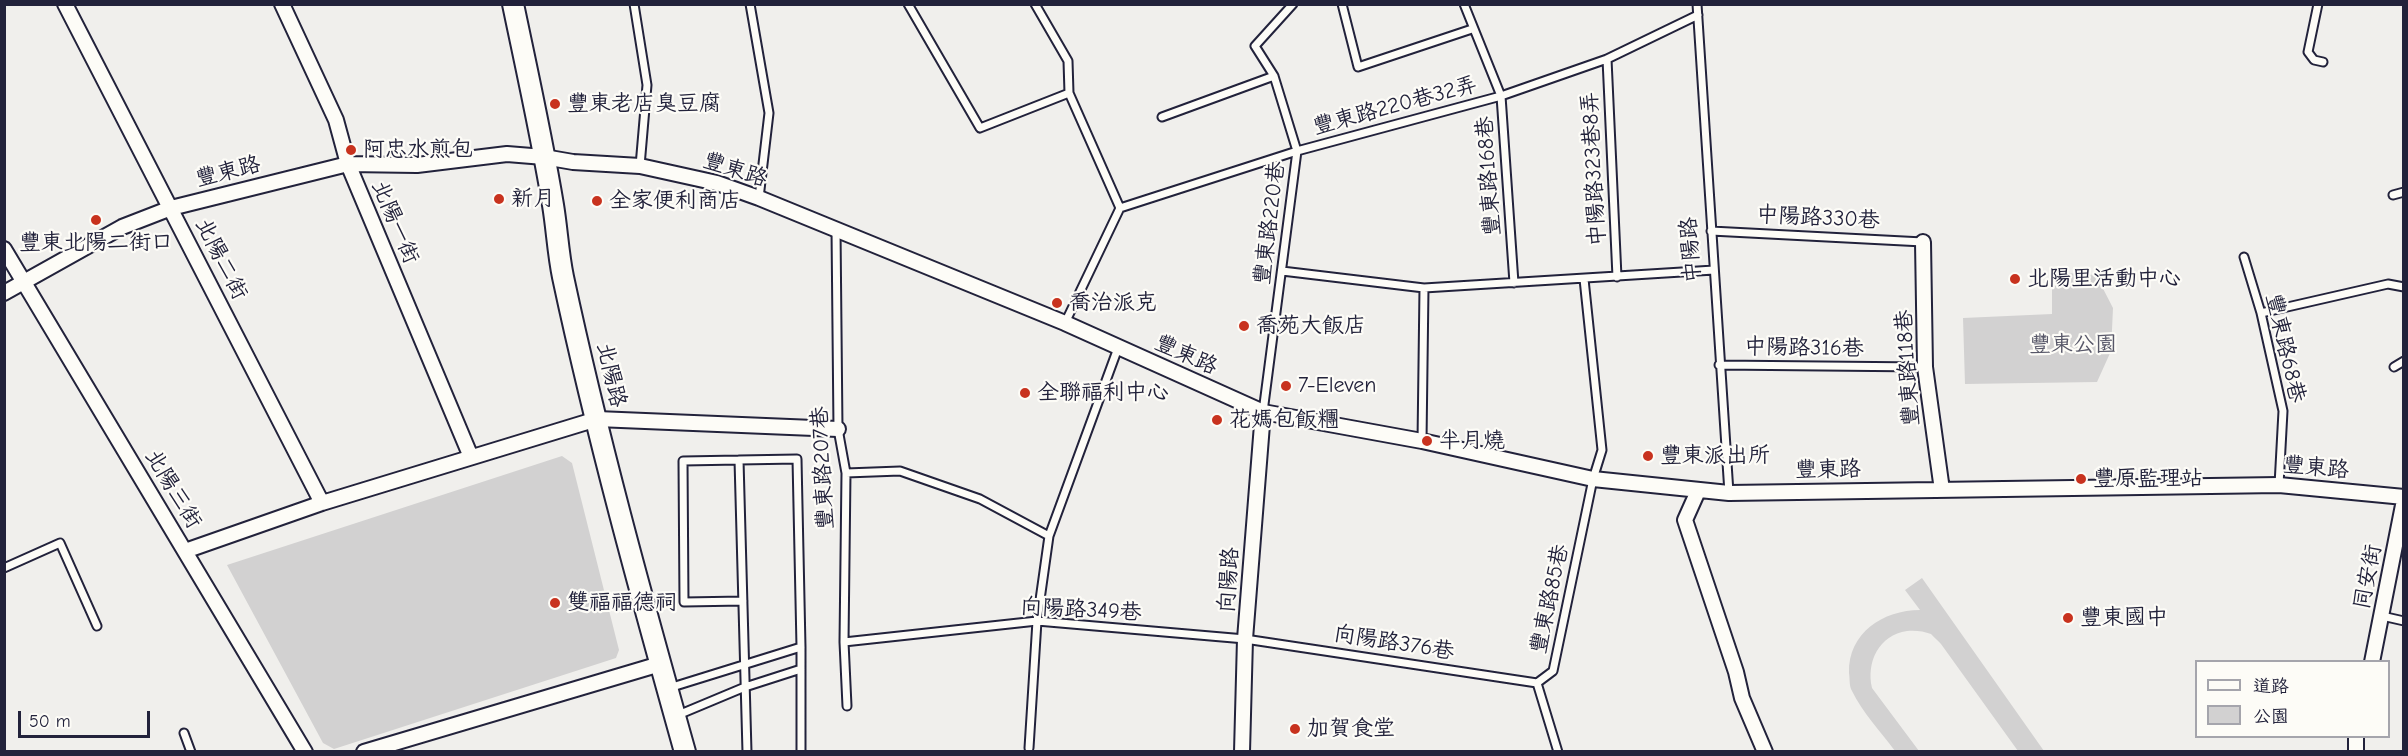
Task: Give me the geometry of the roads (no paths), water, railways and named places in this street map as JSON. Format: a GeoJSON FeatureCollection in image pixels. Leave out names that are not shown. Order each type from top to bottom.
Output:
{"type":"FeatureCollection","features":[{"type":"Feature","properties":{"kind":"street","name":"北陽二街"},"geometry":{"type":"LineString","coordinates":[[64,4],[322,502]]}},
{"type":"Feature","properties":{"kind":"street","name":"北陽一街"},"geometry":{"type":"LineString","coordinates":[[282,4],[336,120],[348,164],[471,457]]}},
{"type":"Feature","properties":{"kind":"street","name":"北陽路"},"geometry":{"type":"LineString","coordinates":[[513,4],[554,206],[563,274],[597,419],[685,752]]}},
{"type":"Feature","properties":{"kind":"street","name":"豐東路"},"geometry":{"type":"LineString","coordinates":[[4,293],[122,227],[171,207],[348,164],[417,165],[507,154],[544,157],[573,162],[640,166],[717,183],[836,229],[1065,324],[1263,412],[1422,441],[1593,479],[1729,493],[2279,485],[2403,499]]}},
{"type":"Feature","properties":{"kind":"street","name":"豐東路118巷"},"geometry":{"type":"LineString","coordinates":[[1923,242],[1925,367],[1942,490]]}},
{"type":"Feature","properties":{"kind":"street","name":"北陽三街"},"geometry":{"type":"LineString","coordinates":[[4,249],[26,282],[305,752]]}},
{"type":"Feature","properties":{"kind":"street","name":"向陽路"},"geometry":{"type":"LineString","coordinates":[[1242,752],[1245,639],[1263,412]]}},
{"type":"Feature","properties":{"kind":"street"},"geometry":{"type":"LineString","coordinates":[[185,551],[322,502],[597,419],[838,429]]}},
{"type":"Feature","properties":{"kind":"street"},"geometry":{"type":"LineString","coordinates":[[1698,491],[1685,520],[1736,672],[1742,698],[1765,752]]}},
{"type":"Feature","properties":{"kind":"street","name":"同安街"},"geometry":{"type":"LineString","coordinates":[[2372,660],[2403,499]]}},
{"type":"Feature","properties":{"kind":"street"},"geometry":{"type":"LineString","coordinates":[[364,752],[660,664]]}},
{"type":"Feature","properties":{"kind":"lane"},"geometry":{"type":"LineString","coordinates":[[634,4],[647,85],[640,166]]}},
{"type":"Feature","properties":{"kind":"lane"},"geometry":{"type":"LineString","coordinates":[[750,4],[769,113],[759,198]]}},
{"type":"Feature","properties":{"kind":"lane"},"geometry":{"type":"LineString","coordinates":[[908,4],[980,128],[1069,93]]}},
{"type":"Feature","properties":{"kind":"lane"},"geometry":{"type":"LineString","coordinates":[[1035,4],[1068,61],[1069,93],[1120,208],[1065,324]]}},
{"type":"Feature","properties":{"kind":"lane","name":"豐東路220巷"},"geometry":{"type":"LineString","coordinates":[[1263,412],[1297,151],[1275,76],[1256,46],[1293,4]]}},
{"type":"Feature","properties":{"kind":"lane"},"geometry":{"type":"LineString","coordinates":[[1342,4],[1358,67],[1472,28]]}},
{"type":"Feature","properties":{"kind":"lane","name":"豐東路168巷"},"geometry":{"type":"LineString","coordinates":[[1464,4],[1502,96],[1514,283]]}},
{"type":"Feature","properties":{"kind":"lane","name":"中陽路"},"geometry":{"type":"LineString","coordinates":[[1697,4],[1729,493]]}},
{"type":"Feature","properties":{"kind":"lane"},"geometry":{"type":"LineString","coordinates":[[2318,4],[2308,51],[2314,60],[2324,62]]}},
{"type":"Feature","properties":{"kind":"lane","name":"豐東路220巷32弄"},"geometry":{"type":"LineString","coordinates":[[1120,208],[1297,151],[1502,96],[1607,59],[1698,15]]}},
{"type":"Feature","properties":{"kind":"lane","name":"中陽路323巷8弄"},"geometry":{"type":"LineString","coordinates":[[1607,59],[1617,277]]}},
{"type":"Feature","properties":{"kind":"lane"},"geometry":{"type":"LineString","coordinates":[[1162,117],[1275,76]]}},
{"type":"Feature","properties":{"kind":"lane"},"geometry":{"type":"LineString","coordinates":[[2393,195],[2403,192]]}},
{"type":"Feature","properties":{"kind":"lane","name":"豐東路207巷"},"geometry":{"type":"LineString","coordinates":[[836,229],[838,429],[846,473],[844,642],[847,706]]}},
{"type":"Feature","properties":{"kind":"lane","name":"中陽路330巷"},"geometry":{"type":"LineString","coordinates":[[1711,231],[1923,242]]}},
{"type":"Feature","properties":{"kind":"lane","name":"豐東路68巷"},"geometry":{"type":"LineString","coordinates":[[2244,257],[2261,314],[2283,411],[2279,485]]}},
{"type":"Feature","properties":{"kind":"lane"},"geometry":{"type":"LineString","coordinates":[[1282,271],[1424,288],[1714,270]]}},
{"type":"Feature","properties":{"kind":"lane"},"geometry":{"type":"LineString","coordinates":[[1584,279],[1602,450],[1593,479]]}},
{"type":"Feature","properties":{"kind":"lane"},"geometry":{"type":"LineString","coordinates":[[2261,314],[2388,284],[2403,287]]}},
{"type":"Feature","properties":{"kind":"lane"},"geometry":{"type":"LineString","coordinates":[[1422,441],[1424,288]]}},
{"type":"Feature","properties":{"kind":"lane"},"geometry":{"type":"LineString","coordinates":[[1029,747],[1037,621],[1049,536],[1118,348]]}},
{"type":"Feature","properties":{"kind":"lane"},"geometry":{"type":"LineString","coordinates":[[2394,367],[2403,361]]}},
{"type":"Feature","properties":{"kind":"lane","name":"中陽路316巷"},"geometry":{"type":"LineString","coordinates":[[1719,365],[1925,367]]}},
{"type":"Feature","properties":{"kind":"lane"},"geometry":{"type":"LineString","coordinates":[[743,601],[684,602],[683,461],[797,459],[801,752]]}},
{"type":"Feature","properties":{"kind":"lane"},"geometry":{"type":"LineString","coordinates":[[739,460],[747,752]]}},
{"type":"Feature","properties":{"kind":"lane"},"geometry":{"type":"LineString","coordinates":[[846,473],[900,471],[980,499],[1049,536]]}},
{"type":"Feature","properties":{"kind":"lane","name":"豐東路85巷"},"geometry":{"type":"LineString","coordinates":[[1558,752],[1537,683],[1553,671],[1593,479]]}},
{"type":"Feature","properties":{"kind":"lane"},"geometry":{"type":"LineString","coordinates":[[4,568],[60,543],[97,626]]}},
{"type":"Feature","properties":{"kind":"lane"},"geometry":{"type":"LineString","coordinates":[[2382,616],[2403,621]]}},
{"type":"Feature","properties":{"kind":"lane","name":"向陽路349巷"},"geometry":{"type":"LineString","coordinates":[[844,642],[1037,621],[1245,639]]}},
{"type":"Feature","properties":{"kind":"lane","name":"向陽路376巷"},"geometry":{"type":"LineString","coordinates":[[1245,639],[1537,683]]}},
{"type":"Feature","properties":{"kind":"lane"},"geometry":{"type":"LineString","coordinates":[[667,688],[801,647]]}},
{"type":"Feature","properties":{"kind":"lane"},"geometry":{"type":"LineString","coordinates":[[675,716],[745,687],[801,669]]}},
{"type":"Feature","properties":{"kind":"lane"},"geometry":{"type":"LineString","coordinates":[[184,733],[191,752]]}},
{"type":"Feature","properties":{"kind":"place","name":"豐東老店臭豆腐"},"geometry":{"type":"Point","coordinates":[555,104]}},
{"type":"Feature","properties":{"kind":"place","name":"阿忠水煎包"},"geometry":{"type":"Point","coordinates":[351,150]}},
{"type":"Feature","properties":{"kind":"place","name":"新月"},"geometry":{"type":"Point","coordinates":[499,199]}},
{"type":"Feature","properties":{"kind":"place","name":"全家便利商店"},"geometry":{"type":"Point","coordinates":[597,201]}},
{"type":"Feature","properties":{"kind":"place","name":"豐東北陽二街口"},"geometry":{"type":"Point","coordinates":[96,220]}},
{"type":"Feature","properties":{"kind":"place","name":"北陽里活動中心"},"geometry":{"type":"Point","coordinates":[2015,279]}},
{"type":"Feature","properties":{"kind":"place","name":"喬治派克"},"geometry":{"type":"Point","coordinates":[1057,303]}},
{"type":"Feature","properties":{"kind":"place","name":"喬苑大飯店"},"geometry":{"type":"Point","coordinates":[1244,326]}},
{"type":"Feature","properties":{"kind":"place","name":"7-Eleven"},"geometry":{"type":"Point","coordinates":[1286,386]}},
{"type":"Feature","properties":{"kind":"place","name":"全聯福利中心"},"geometry":{"type":"Point","coordinates":[1025,393]}},
{"type":"Feature","properties":{"kind":"place","name":"花媽包飯糰"},"geometry":{"type":"Point","coordinates":[1217,420]}},
{"type":"Feature","properties":{"kind":"place","name":"半月燒"},"geometry":{"type":"Point","coordinates":[1427,441]}},
{"type":"Feature","properties":{"kind":"place","name":"豐東派出所"},"geometry":{"type":"Point","coordinates":[1648,456]}},
{"type":"Feature","properties":{"kind":"place","name":"豐原監理站"},"geometry":{"type":"Point","coordinates":[2081,479]}},
{"type":"Feature","properties":{"kind":"place","name":"雙福福德祠"},"geometry":{"type":"Point","coordinates":[555,603]}},
{"type":"Feature","properties":{"kind":"place","name":"豐東國中"},"geometry":{"type":"Point","coordinates":[2068,618]}},
{"type":"Feature","properties":{"kind":"place","name":"加賀食堂"},"geometry":{"type":"Point","coordinates":[1295,729]}},
{"type":"Feature","properties":{"kind":"park label","name":"豐東公園"},"geometry":{"type":"Point","coordinates":[2073,345]}}]}
